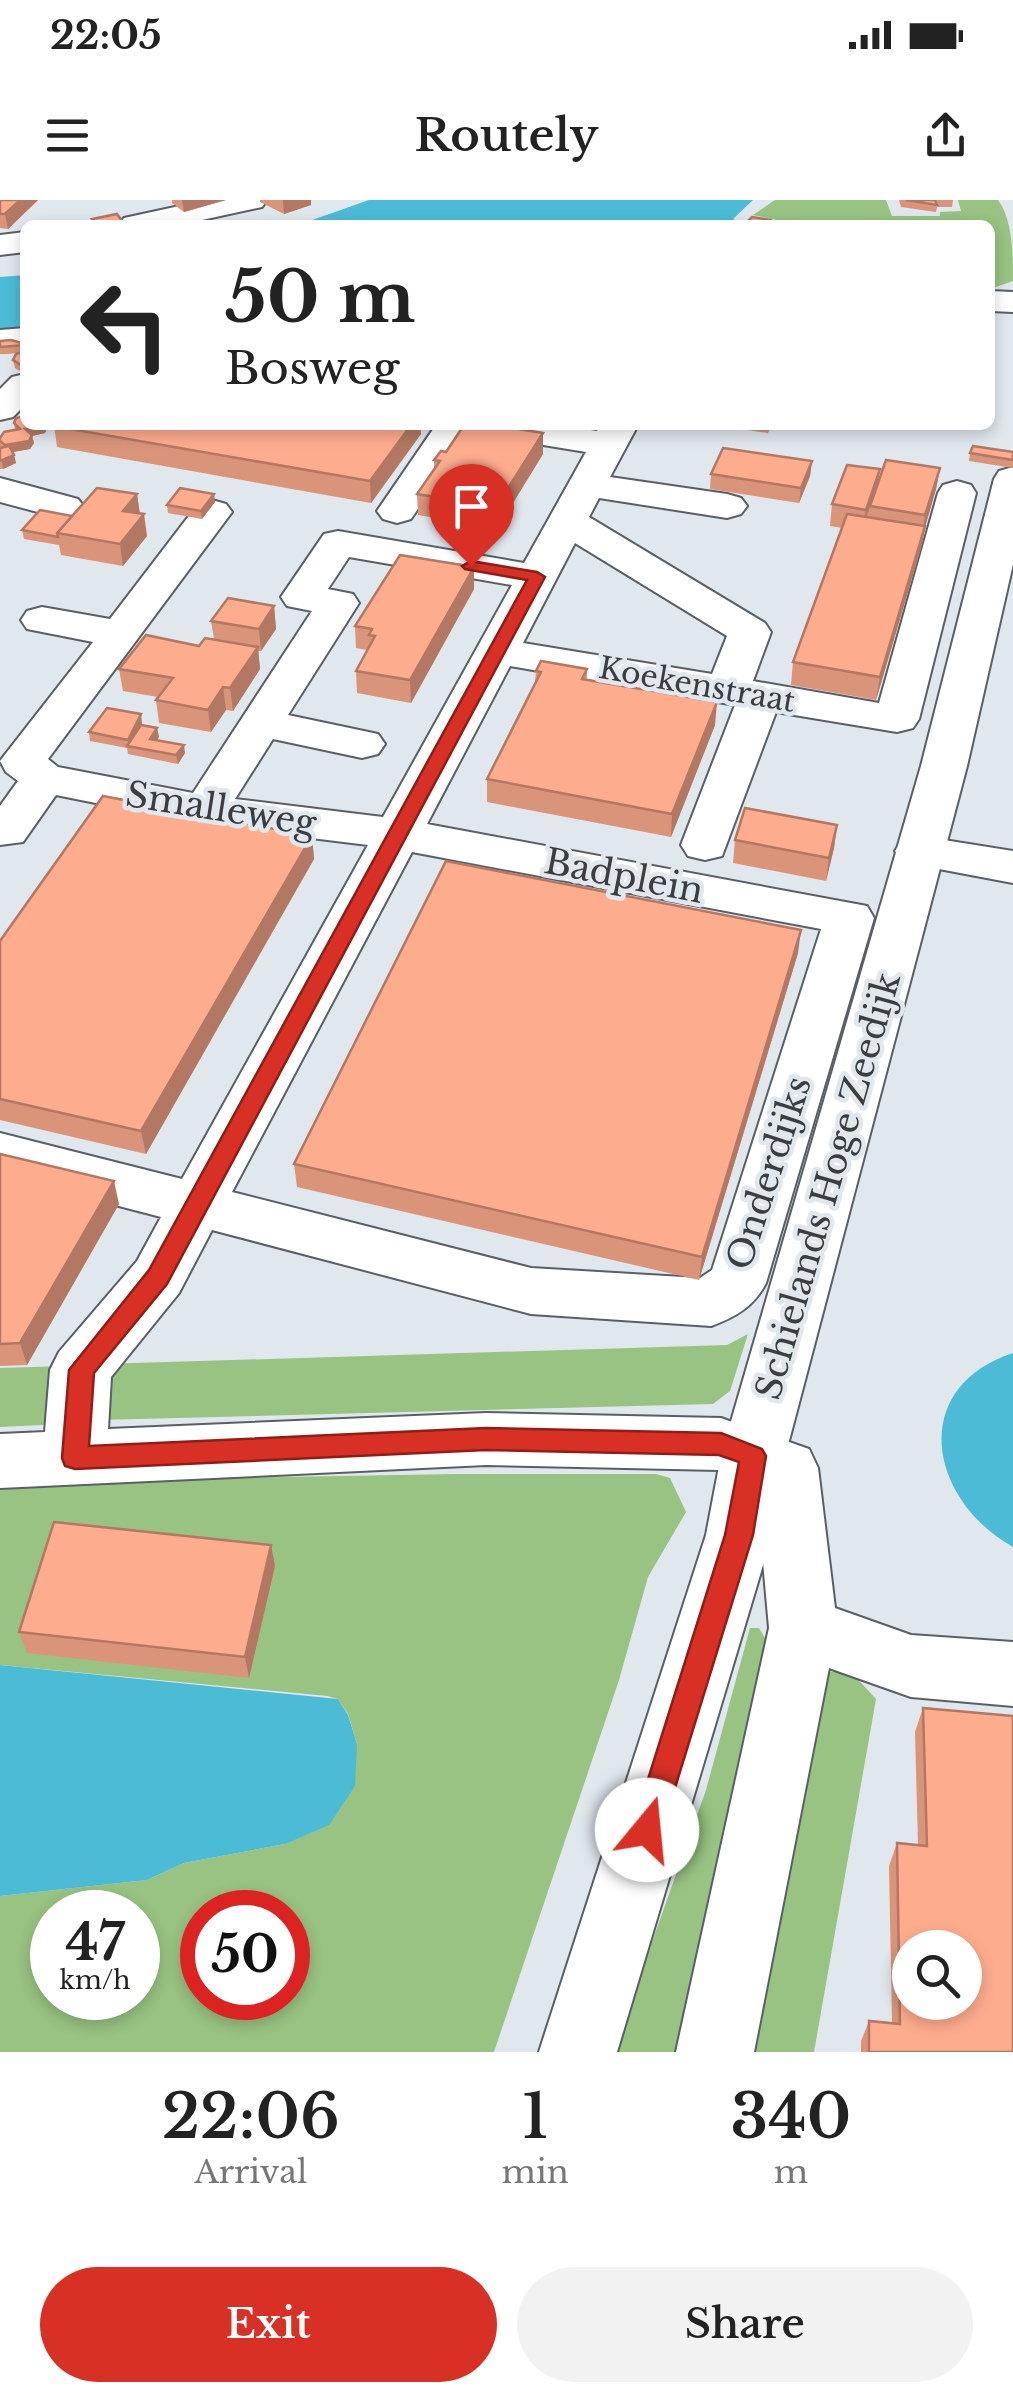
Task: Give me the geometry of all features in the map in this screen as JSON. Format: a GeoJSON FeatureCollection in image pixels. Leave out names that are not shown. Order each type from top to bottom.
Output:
{"type":"FeatureCollection","features":[{"type":"Feature","properties":{"kind":"main road"},"geometry":{"type":"LineString","coordinates":[[147,216],[251,200]]}},
{"type":"Feature","properties":{"kind":"main road"},"geometry":{"type":"LineString","coordinates":[[0,409],[20,389]]}},
{"type":"Feature","properties":{"kind":"main road"},"geometry":{"type":"LineString","coordinates":[[397,511],[452,430]]}},
{"type":"Feature","properties":{"kind":"main road"},"geometry":{"type":"LineString","coordinates":[[500,430],[595,469],[728,506]]}},
{"type":"Feature","properties":{"kind":"main road"},"geometry":{"type":"LineString","coordinates":[[75,1458],[82,1370],[158,1277],[595,469]]}},
{"type":"Feature","properties":{"kind":"main road"},"geometry":{"type":"LineString","coordinates":[[595,469],[750,632],[744,694],[705,845]]}},
{"type":"Feature","properties":{"kind":"main road","name":"Schielands Hoge Zeedijk"},"geometry":{"type":"LineString","coordinates":[[578,2052],[739,1535],[753,1456],[944,766],[1013,479]]}},
{"type":"Feature","properties":{"kind":"main road"},"geometry":{"type":"LineString","coordinates":[[0,490],[64,508]]}},
{"type":"Feature","properties":{"kind":"main road","name":"Koekenstraat"},"geometry":{"type":"LineString","coordinates":[[496,651],[897,719],[957,493]]}},
{"type":"Feature","properties":{"kind":"main road"},"geometry":{"type":"LineString","coordinates":[[0,830],[6,831],[44,778],[22,762],[212,512]]}},
{"type":"Feature","properties":{"kind":"main road"},"geometry":{"type":"LineString","coordinates":[[204,810],[338,602],[302,596],[338,544],[537,577]]}},
{"type":"Feature","properties":{"kind":"main road"},"geometry":{"type":"LineString","coordinates":[[42,620],[120,634]]}},
{"type":"Feature","properties":{"kind":"main road"},"geometry":{"type":"LineString","coordinates":[[260,723],[362,744]]}},
{"type":"Feature","properties":{"kind":"main road","name":"Smalleweg"},"geometry":{"type":"LineString","coordinates":[[44,778],[204,810],[399,834]]}},
{"type":"Feature","properties":{"kind":"main road","name":"Badplein"},"geometry":{"type":"LineString","coordinates":[[399,834],[849,918]]}},
{"type":"Feature","properties":{"kind":"main road"},"geometry":{"type":"LineString","coordinates":[[919,851],[1013,867]]}},
{"type":"Feature","properties":{"kind":"main road","name":"Onderdijks"},"geometry":{"type":"LineString","coordinates":[[0,1154],[531,1290],[711,1302],[737,1283],[849,918]]}},
{"type":"Feature","properties":{"kind":"main road"},"geometry":{"type":"LineString","coordinates":[[0,1460],[486,1439],[721,1444],[786,1468],[803,1628],[746,1886],[716,2052]]}},
{"type":"Feature","properties":{"kind":"main road"},"geometry":{"type":"LineString","coordinates":[[803,1628],[911,1666],[1013,1674]]}},
{"type":"Feature","properties":{"kind":"green space"},"geometry":{"type":"Polygon","coordinates":[[[775,200],[886,200],[892,216],[940,216],[940,212],[961,211],[958,200],[998,200],[1009,228],[1013,281],[995,287],[995,220],[777,220],[753,215],[775,200]]]}},
{"type":"Feature","properties":{"kind":"green space"},"geometry":{"type":"Polygon","coordinates":[[[748,1334],[730,1391],[713,1404],[98,1420],[102,1364],[727,1345],[748,1334]]]}},
{"type":"Feature","properties":{"kind":"green space"},"geometry":{"type":"Polygon","coordinates":[[[66,1366],[62,1424],[0,1427],[0,1368],[66,1366]]]}},
{"type":"Feature","properties":{"kind":"green space"},"geometry":{"type":"Polygon","coordinates":[[[656,1474],[670,1478],[686,1512],[648,1577],[619,1680],[494,2052],[0,2052],[0,1896],[30,1893],[30,2020],[160,2020],[160,1890],[55,1890],[147,1880],[184,1863],[285,1844],[357,1744],[348,1714],[338,1699],[327,1696],[0,1665],[0,1482],[656,1474]]]}},
{"type":"Feature","properties":{"kind":"green space"},"geometry":{"type":"Polygon","coordinates":[[[750,1628],[759,1628],[772,1650],[748,1722],[684,2052],[613,2052],[706,1790],[750,1628]]]}},
{"type":"Feature","properties":{"kind":"green space"},"geometry":{"type":"Polygon","coordinates":[[[822,1672],[851,1672],[876,1699],[814,2052],[755,2052],[822,1672]]]}},
{"type":"Feature","properties":{"kind":"water"},"geometry":{"type":"Polygon","coordinates":[[[369,200],[753,200],[735,220],[312,220],[369,200]]]}},
{"type":"Feature","properties":{"kind":"water"},"geometry":{"type":"Polygon","coordinates":[[[20,275],[20,330],[0,331],[0,277],[20,275]]]}},
{"type":"Feature","properties":{"kind":"water"},"geometry":{"type":"Polygon","coordinates":[[[1013,1353],[1013,1547],[985,1527],[963,1502],[948,1474],[942,1446],[944,1417],[956,1391],[979,1369],[1013,1353]]]}},
{"type":"Feature","properties":{"kind":"water"},"geometry":{"type":"Polygon","coordinates":[[[0,1665],[338,1699],[348,1715],[357,1744],[355,1786],[329,1825],[285,1844],[184,1863],[147,1880],[0,1896],[0,1665]]]}},
{"type":"Feature","properties":{"kind":"building"},"geometry":{"type":"Polygon","coordinates":[[[0,200],[20,200],[0,214],[0,200]]]}},
{"type":"Feature","properties":{"kind":"building"},"geometry":{"type":"Polygon","coordinates":[[[906,200],[935,200],[937,205],[906,200]]]}},
{"type":"Feature","properties":{"kind":"building"},"geometry":{"type":"Polygon","coordinates":[[[117,214],[121,220],[93,220],[117,214]]]}},
{"type":"Feature","properties":{"kind":"building"},"geometry":{"type":"Polygon","coordinates":[[[11,340],[20,345],[0,347],[0,341],[11,340]]]}},
{"type":"Feature","properties":{"kind":"building"},"geometry":{"type":"Polygon","coordinates":[[[20,429],[32,435],[29,441],[5,445],[0,441],[4,432],[20,429]]]}},
{"type":"Feature","properties":{"kind":"building"},"geometry":{"type":"Polygon","coordinates":[[[76,430],[407,430],[370,481],[76,430]]]}},
{"type":"Feature","properties":{"kind":"building"},"geometry":{"type":"Polygon","coordinates":[[[461,430],[543,433],[496,507],[417,494],[440,461],[434,460],[441,451],[446,452],[461,430]]]}},
{"type":"Feature","properties":{"kind":"building"},"geometry":{"type":"Polygon","coordinates":[[[9,446],[14,455],[0,461],[0,448],[9,446]]]}},
{"type":"Feature","properties":{"kind":"building"},"geometry":{"type":"Polygon","coordinates":[[[973,446],[1013,452],[1013,460],[970,453],[973,446]]]}},
{"type":"Feature","properties":{"kind":"building"},"geometry":{"type":"Polygon","coordinates":[[[723,448],[812,461],[801,488],[711,474],[723,448]]]}},
{"type":"Feature","properties":{"kind":"building"},"geometry":{"type":"Polygon","coordinates":[[[886,460],[940,468],[925,515],[870,506],[886,460]]]}},
{"type":"Feature","properties":{"kind":"building"},"geometry":{"type":"Polygon","coordinates":[[[847,465],[880,469],[866,510],[832,504],[847,465]]]}},
{"type":"Feature","properties":{"kind":"building"},"geometry":{"type":"Polygon","coordinates":[[[97,488],[137,494],[123,511],[144,514],[120,544],[57,533],[97,488]]]}},
{"type":"Feature","properties":{"kind":"building"},"geometry":{"type":"Polygon","coordinates":[[[180,488],[214,494],[201,511],[167,505],[180,488]]]}},
{"type":"Feature","properties":{"kind":"building"},"geometry":{"type":"Polygon","coordinates":[[[40,510],[72,516],[57,533],[58,537],[22,530],[40,510]]]}},
{"type":"Feature","properties":{"kind":"building"},"geometry":{"type":"Polygon","coordinates":[[[847,514],[925,526],[880,677],[793,662],[847,514]]]}},
{"type":"Feature","properties":{"kind":"building"},"geometry":{"type":"Polygon","coordinates":[[[400,555],[474,567],[410,680],[356,671],[375,636],[369,635],[372,629],[355,626],[400,555]]]}},
{"type":"Feature","properties":{"kind":"building"},"geometry":{"type":"Polygon","coordinates":[[[228,598],[274,606],[259,629],[211,621],[228,598]]]}},
{"type":"Feature","properties":{"kind":"building"},"geometry":{"type":"Polygon","coordinates":[[[146,635],[199,646],[205,638],[258,647],[230,688],[223,687],[208,710],[156,700],[173,678],[119,669],[146,635]]]}},
{"type":"Feature","properties":{"kind":"building"},"geometry":{"type":"Polygon","coordinates":[[[541,661],[587,669],[582,679],[717,702],[672,814],[487,779],[541,672],[536,671],[541,661]]]}},
{"type":"Feature","properties":{"kind":"building"},"geometry":{"type":"Polygon","coordinates":[[[107,708],[141,714],[128,740],[89,732],[107,708]]]}},
{"type":"Feature","properties":{"kind":"building"},"geometry":{"type":"Polygon","coordinates":[[[141,725],[157,728],[150,739],[184,745],[176,755],[127,746],[141,725]]]}},
{"type":"Feature","properties":{"kind":"building"},"geometry":{"type":"Polygon","coordinates":[[[103,796],[312,836],[141,1131],[0,1099],[0,941],[103,796]]]}},
{"type":"Feature","properties":{"kind":"building"},"geometry":{"type":"Polygon","coordinates":[[[745,808],[837,825],[829,858],[735,840],[745,808]]]}},
{"type":"Feature","properties":{"kind":"building"},"geometry":{"type":"Polygon","coordinates":[[[446,861],[801,930],[702,1257],[294,1164],[446,861]]]}},
{"type":"Feature","properties":{"kind":"building"},"geometry":{"type":"Polygon","coordinates":[[[0,1154],[114,1181],[20,1343],[0,1344],[0,1154]]]}},
{"type":"Feature","properties":{"kind":"building"},"geometry":{"type":"Polygon","coordinates":[[[54,1522],[271,1545],[245,1657],[19,1632],[54,1522]]]}},
{"type":"Feature","properties":{"kind":"building"},"geometry":{"type":"Polygon","coordinates":[[[923,1708],[1013,1716],[1013,2052],[869,2052],[869,2021],[900,2024],[900,2020],[982,2020],[982,1930],[898,1930],[897,1843],[927,1846],[923,1708]]]}},
{"type":"Feature","properties":{"kind":"route"},"geometry":{"type":"LineString","coordinates":[[471,566],[537,577],[158,1277],[82,1370],[75,1458],[486,1439],[721,1444],[753,1456],[739,1535],[647,1830]]}}]}
